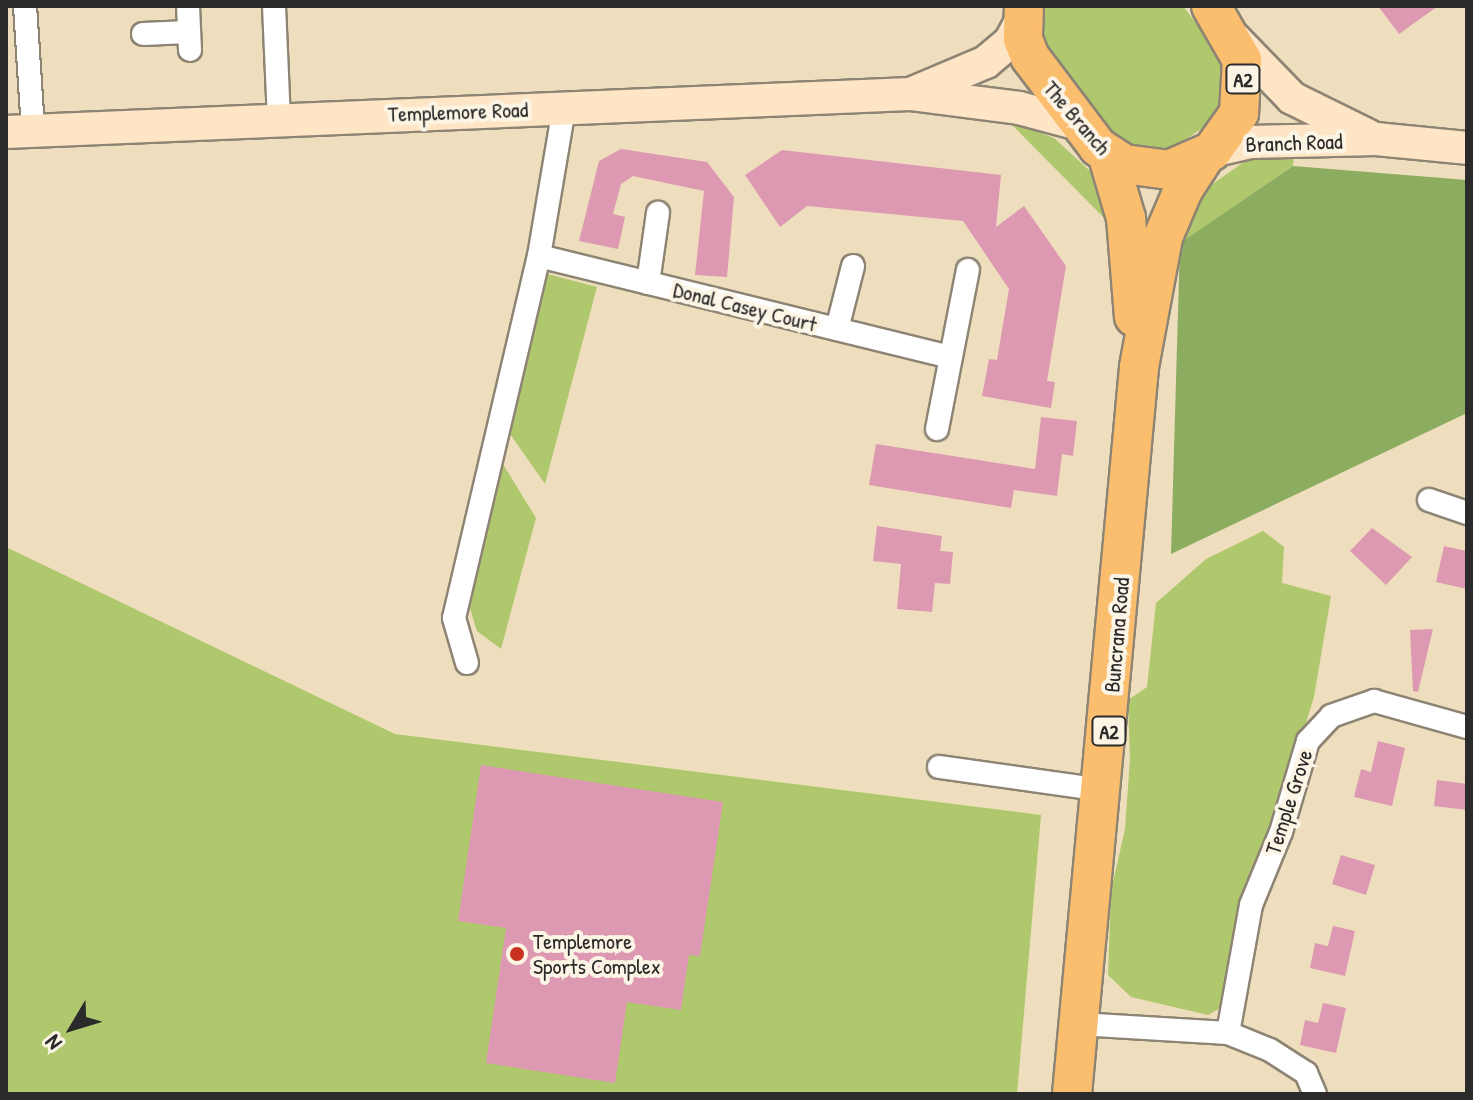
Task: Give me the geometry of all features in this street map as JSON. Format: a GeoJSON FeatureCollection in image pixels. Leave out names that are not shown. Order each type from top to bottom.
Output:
{"type":"FeatureCollection","features":[{"type":"Feature","properties":{"kind":"highway","name":"The Branch"},"geometry":{"type":"LineString","coordinates":[[1022,11],[1023,39],[1040,75],[1108,157],[1147,169],[1169,170],[1208,154]]}},
{"type":"Feature","properties":{"kind":"highway","name":"A2"},"geometry":{"type":"LineString","coordinates":[[1208,154],[1239,113],[1244,87],[1242,60],[1220,19]]}},
{"type":"Feature","properties":{"kind":"highway","name":"Buncrana Road"},"geometry":{"type":"LineString","coordinates":[[1072,1094],[1103,790],[1139,367],[1163,237],[1183,190],[1208,154]]}},
{"type":"Feature","properties":{"kind":"highway","name":"Buncrana Road"},"geometry":{"type":"LineString","coordinates":[[1108,157],[1126,218],[1139,367]]}},
{"type":"Feature","properties":{"kind":"main road","name":"Templemore Road"},"geometry":{"type":"LineString","coordinates":[[910,94],[986,62],[1010,42],[1022,11]]}},
{"type":"Feature","properties":{"kind":"main road","name":"Branch Road"},"geometry":{"type":"LineString","coordinates":[[1220,19],[1273,84],[1292,98],[1376,139]]}},
{"type":"Feature","properties":{"kind":"main road","name":"Templemore Road"},"geometry":{"type":"LineString","coordinates":[[20,130],[910,94],[1019,108],[1079,124]]}},
{"type":"Feature","properties":{"kind":"main road","name":"Branch Road"},"geometry":{"type":"LineString","coordinates":[[1208,154],[1250,142],[1376,139],[1467,148]]}},
{"type":"Feature","properties":{"kind":"street"},"geometry":{"type":"LineString","coordinates":[[20,130],[25,6]]}},
{"type":"Feature","properties":{"kind":"street"},"geometry":{"type":"LineString","coordinates":[[143,34],[190,41],[188,6]]}},
{"type":"Feature","properties":{"kind":"street"},"geometry":{"type":"LineString","coordinates":[[274,6],[279,119]]}},
{"type":"Feature","properties":{"kind":"street"},"geometry":{"type":"LineString","coordinates":[[467,663],[454,618],[539,256],[564,108]]}},
{"type":"Feature","properties":{"kind":"street"},"geometry":{"type":"LineString","coordinates":[[648,283],[658,213]]}},
{"type":"Feature","properties":{"kind":"street","name":"Donal Casey Court"},"geometry":{"type":"LineString","coordinates":[[539,256],[951,357]]}},
{"type":"Feature","properties":{"kind":"street"},"geometry":{"type":"LineString","coordinates":[[837,329],[853,266]]}},
{"type":"Feature","properties":{"kind":"street"},"geometry":{"type":"LineString","coordinates":[[937,429],[968,270]]}},
{"type":"Feature","properties":{"kind":"street"},"geometry":{"type":"LineString","coordinates":[[1429,500],[1467,513]]}},
{"type":"Feature","properties":{"kind":"street","name":"Temple Grove"},"geometry":{"type":"LineString","coordinates":[[1228,1033],[1251,905],[1281,832],[1308,741],[1331,716],[1374,701],[1467,727]]}},
{"type":"Feature","properties":{"kind":"street"},"geometry":{"type":"LineString","coordinates":[[939,767],[1103,790]]}},
{"type":"Feature","properties":{"kind":"street"},"geometry":{"type":"LineString","coordinates":[[1079,1024],[1228,1033],[1270,1050],[1306,1073],[1315,1094]]}},
{"type":"Feature","properties":{"kind":"green space"},"geometry":{"type":"Polygon","coordinates":[[[1038,6],[1183,6],[1219,54],[1223,86],[1214,120],[1169,151],[1126,146],[1109,136],[1045,59],[1038,6]]]}},
{"type":"Feature","properties":{"kind":"green space"},"geometry":{"type":"Polygon","coordinates":[[[1007,120],[1054,138],[1090,171],[1100,183],[1113,227],[1007,120]]]}},
{"type":"Feature","properties":{"kind":"green space"},"geometry":{"type":"Polygon","coordinates":[[[1276,153],[1294,155],[1293,166],[1180,243],[1204,190],[1248,159],[1276,153]]]}},
{"type":"Feature","properties":{"kind":"green space"},"geometry":{"type":"Polygon","coordinates":[[[1293,166],[1467,180],[1467,413],[1171,554],[1180,243],[1293,166]]]}},
{"type":"Feature","properties":{"kind":"green space"},"geometry":{"type":"Polygon","coordinates":[[[544,273],[597,287],[545,484],[510,434],[544,273]]]}},
{"type":"Feature","properties":{"kind":"green space"},"geometry":{"type":"Polygon","coordinates":[[[498,456],[536,518],[501,649],[477,631],[468,602],[498,456]]]}},
{"type":"Feature","properties":{"kind":"green space"},"geometry":{"type":"Polygon","coordinates":[[[1263,531],[1284,547],[1282,583],[1331,596],[1314,697],[1281,804],[1245,887],[1224,1006],[1208,1015],[1131,997],[1108,975],[1111,891],[1125,829],[1130,759],[1128,700],[1147,687],[1156,603],[1206,559],[1263,531]]]}},
{"type":"Feature","properties":{"kind":"green space","name":"Templemore Sports Complex"},"geometry":{"type":"Polygon","coordinates":[[[6,547],[395,734],[1041,815],[1017,1094],[6,1094],[6,547]]]}},
{"type":"Feature","properties":{"kind":"building"},"geometry":{"type":"Polygon","coordinates":[[[1378,6],[1438,6],[1399,34],[1378,6]]]}},
{"type":"Feature","properties":{"kind":"building"},"geometry":{"type":"Polygon","coordinates":[[[621,149],[707,162],[734,197],[727,277],[695,275],[704,191],[633,176],[621,184],[613,214],[625,217],[618,249],[579,241],[599,161],[621,149]]]}},
{"type":"Feature","properties":{"kind":"building"},"geometry":{"type":"Polygon","coordinates":[[[782,150],[1001,175],[996,227],[1024,206],[1066,266],[1047,381],[1055,382],[1051,408],[982,396],[989,359],[997,360],[1009,289],[963,221],[807,206],[780,227],[745,175],[782,150]]]}},
{"type":"Feature","properties":{"kind":"building"},"geometry":{"type":"Polygon","coordinates":[[[1041,417],[1077,421],[1073,456],[1062,454],[1057,496],[1014,490],[1011,508],[869,485],[876,444],[1035,469],[1041,417]]]}},
{"type":"Feature","properties":{"kind":"building"},"geometry":{"type":"Polygon","coordinates":[[[877,526],[942,536],[940,551],[953,552],[950,584],[935,583],[932,612],[897,609],[901,564],[873,561],[877,526]]]}},
{"type":"Feature","properties":{"kind":"building"},"geometry":{"type":"Polygon","coordinates":[[[1372,528],[1412,557],[1386,585],[1350,551],[1372,528]]]}},
{"type":"Feature","properties":{"kind":"building"},"geometry":{"type":"Polygon","coordinates":[[[1444,546],[1467,551],[1467,589],[1436,582],[1444,546]]]}},
{"type":"Feature","properties":{"kind":"building"},"geometry":{"type":"Polygon","coordinates":[[[1433,629],[1418,692],[1413,691],[1410,630],[1433,629]]]}},
{"type":"Feature","properties":{"kind":"building"},"geometry":{"type":"Polygon","coordinates":[[[1378,741],[1405,748],[1392,806],[1354,797],[1361,769],[1371,772],[1378,741]]]}},
{"type":"Feature","properties":{"kind":"building"},"geometry":{"type":"Polygon","coordinates":[[[481,765],[723,802],[700,956],[689,955],[681,1010],[627,1002],[615,1083],[486,1063],[506,928],[458,921],[481,765]]]}},
{"type":"Feature","properties":{"kind":"building"},"geometry":{"type":"Polygon","coordinates":[[[1437,780],[1467,784],[1467,810],[1434,806],[1437,780]]]}},
{"type":"Feature","properties":{"kind":"building"},"geometry":{"type":"Polygon","coordinates":[[[1341,855],[1375,865],[1366,895],[1332,884],[1341,855]]]}},
{"type":"Feature","properties":{"kind":"building"},"geometry":{"type":"Polygon","coordinates":[[[1333,926],[1355,931],[1345,976],[1310,968],[1315,943],[1328,946],[1333,926]]]}},
{"type":"Feature","properties":{"kind":"building"},"geometry":{"type":"Polygon","coordinates":[[[1323,1003],[1346,1008],[1336,1053],[1300,1045],[1305,1020],[1318,1023],[1323,1003]]]}},
{"type":"Feature","properties":{"kind":"place","name":"Templemore Sports Complex"},"geometry":{"type":"Point","coordinates":[517,954]}}]}
